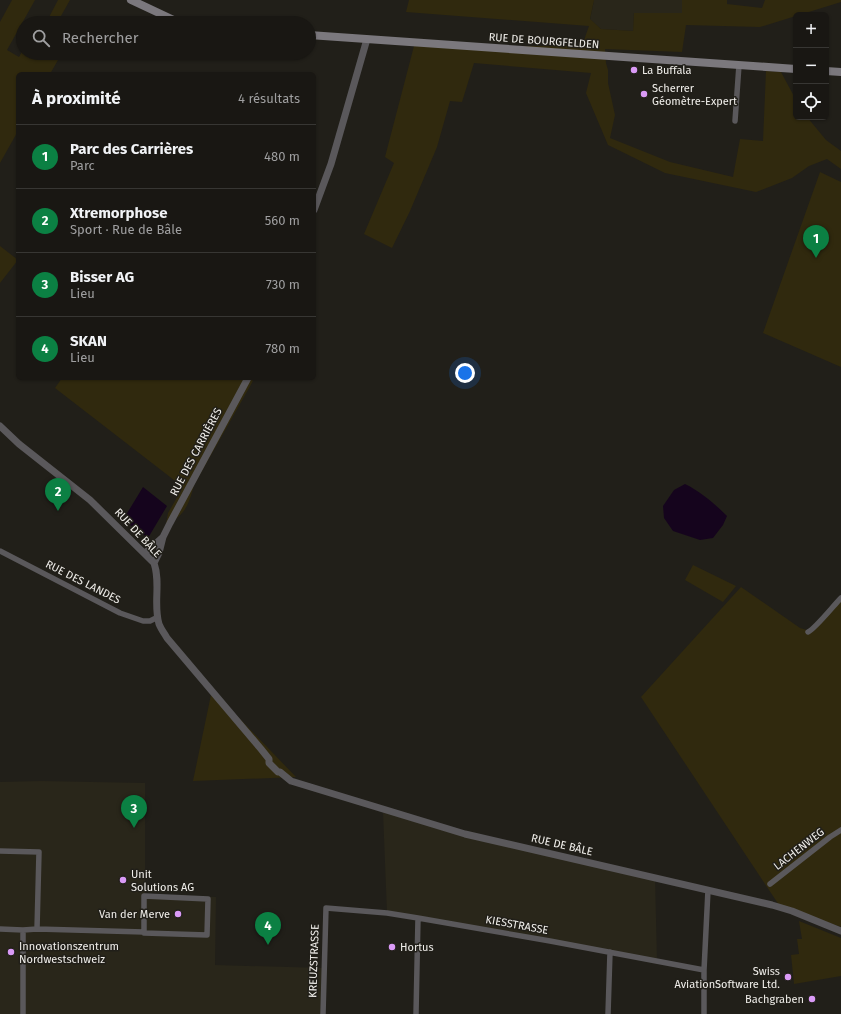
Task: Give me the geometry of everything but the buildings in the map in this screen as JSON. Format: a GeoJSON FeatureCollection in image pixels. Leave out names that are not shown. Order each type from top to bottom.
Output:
{"type":"FeatureCollection","features":[{"type":"Feature","properties":{"kind":"main road"},"geometry":{"type":"LineString","coordinates":[[132,0],[165,16]]}},
{"type":"Feature","properties":{"kind":"main road","name":"RUE DE BOURGFELDEN"},"geometry":{"type":"LineString","coordinates":[[316,35],[793,69]]}},
{"type":"Feature","properties":{"kind":"main road"},"geometry":{"type":"LineString","coordinates":[[829,71],[841,72]]}},
{"type":"Feature","properties":{"kind":"street"},"geometry":{"type":"LineString","coordinates":[[316,204],[330,164],[367,39]]}},
{"type":"Feature","properties":{"kind":"street"},"geometry":{"type":"LineString","coordinates":[[735,121],[740,65]]}},
{"type":"Feature","properties":{"kind":"street","name":"RUE DES CARRIÈRES"},"geometry":{"type":"LineString","coordinates":[[154,563],[159,553],[163,537],[247,380]]}},
{"type":"Feature","properties":{"kind":"street","name":"RUE DE BÂLE"},"geometry":{"type":"LineString","coordinates":[[0,426],[19,444],[90,500],[154,563],[157,572],[159,623],[167,638],[269,759],[269,763],[278,772],[291,781],[465,834],[792,911],[841,931]]}},
{"type":"Feature","properties":{"kind":"street","name":"RUE DES CARRIÈRES"},"geometry":{"type":"LineString","coordinates":[[145,553],[163,537]]}},
{"type":"Feature","properties":{"kind":"street","name":"RUE DES LANDES"},"geometry":{"type":"LineString","coordinates":[[0,551],[126,615],[143,621],[150,621],[158,617]]}},
{"type":"Feature","properties":{"kind":"street"},"geometry":{"type":"LineString","coordinates":[[808,632],[810,632],[819,623],[841,598]]}},
{"type":"Feature","properties":{"kind":"street","name":"LACHENWEG"},"geometry":{"type":"LineString","coordinates":[[770,884],[841,830]]}},
{"type":"Feature","properties":{"kind":"street"},"geometry":{"type":"LineString","coordinates":[[0,851],[38,852],[37,929]]}},
{"type":"Feature","properties":{"kind":"street"},"geometry":{"type":"LineString","coordinates":[[704,1014],[704,970],[708,890]]}},
{"type":"Feature","properties":{"kind":"street"},"geometry":{"type":"LineString","coordinates":[[0,930],[37,929],[144,932],[144,896],[208,899],[207,935],[144,933]]}},
{"type":"Feature","properties":{"kind":"street","name":"KIESSTRASSE"},"geometry":{"type":"LineString","coordinates":[[326,908],[418,918],[704,970]]}},
{"type":"Feature","properties":{"kind":"street","name":"KREUZSTRASSE"},"geometry":{"type":"LineString","coordinates":[[323,1014],[326,908]]}},
{"type":"Feature","properties":{"kind":"street"},"geometry":{"type":"LineString","coordinates":[[416,1014],[418,918]]}},
{"type":"Feature","properties":{"kind":"street"},"geometry":{"type":"LineString","coordinates":[[23,930],[23,1014]]}},
{"type":"Feature","properties":{"kind":"street"},"geometry":{"type":"LineString","coordinates":[[608,1014],[610,952]]}},
{"type":"Feature","properties":{"kind":"shaded area"},"geometry":{"type":"Polygon","coordinates":[[[12,0],[35,0],[26,16],[16,16],[16,34],[7,50],[16,55],[16,60],[58,60],[51,72],[16,72],[16,135],[0,163],[0,22],[12,0]]]}},
{"type":"Feature","properties":{"kind":"shaded area"},"geometry":{"type":"Polygon","coordinates":[[[58,0],[70,0],[61,16],[50,16],[58,0]]]}},
{"type":"Feature","properties":{"kind":"shaded area"},"geometry":{"type":"Polygon","coordinates":[[[409,0],[594,0],[590,19],[601,29],[633,31],[634,13],[682,13],[682,0],[727,0],[727,4],[762,8],[765,0],[841,0],[841,2],[809,12],[793,12],[793,17],[760,27],[686,25],[682,52],[605,49],[608,83],[615,115],[610,138],[670,162],[733,177],[740,139],[763,141],[766,71],[781,72],[793,94],[793,120],[809,120],[826,140],[841,151],[841,169],[827,159],[809,166],[792,178],[756,192],[665,173],[608,145],[586,93],[591,73],[474,63],[462,102],[450,101],[437,147],[410,211],[392,248],[364,234],[394,163],[385,157],[414,46],[578,46],[583,43],[589,26],[406,12],[409,0]]]}},
{"type":"Feature","properties":{"kind":"shaded area"},"geometry":{"type":"Polygon","coordinates":[[[594,0],[682,0],[682,13],[634,13],[633,31],[601,29],[590,20],[594,0]]]}},
{"type":"Feature","properties":{"kind":"shaded area"},"geometry":{"type":"Polygon","coordinates":[[[820,172],[841,182],[841,367],[763,333],[820,172]]]}},
{"type":"Feature","properties":{"kind":"shaded area"},"geometry":{"type":"Polygon","coordinates":[[[0,246],[16,258],[16,263],[0,283],[0,246]]]}},
{"type":"Feature","properties":{"kind":"shaded area"},"geometry":{"type":"Polygon","coordinates":[[[61,380],[253,381],[194,485],[185,509],[178,517],[166,524],[168,513],[183,487],[55,388],[61,380]]]}},
{"type":"Feature","properties":{"kind":"shaded area"},"geometry":{"type":"Polygon","coordinates":[[[685,484],[707,498],[727,516],[723,525],[713,538],[700,540],[673,531],[664,518],[663,506],[674,490],[685,484]]]}},
{"type":"Feature","properties":{"kind":"shaded area"},"geometry":{"type":"Polygon","coordinates":[[[143,487],[167,506],[148,538],[123,520],[143,487]]]}},
{"type":"Feature","properties":{"kind":"shaded area"},"geometry":{"type":"Polygon","coordinates":[[[693,565],[736,586],[723,602],[685,580],[693,565]]]}},
{"type":"Feature","properties":{"kind":"shaded area"},"geometry":{"type":"Polygon","coordinates":[[[741,587],[800,628],[810,631],[841,599],[841,927],[779,905],[641,697],[741,587]]]}},
{"type":"Feature","properties":{"kind":"shaded area"},"geometry":{"type":"Polygon","coordinates":[[[212,690],[296,777],[193,781],[212,690]]]}},
{"type":"Feature","properties":{"kind":"shaded area"},"geometry":{"type":"Polygon","coordinates":[[[41,781],[145,783],[145,894],[216,897],[215,965],[324,968],[323,1014],[0,1014],[0,782],[41,781]]]}},
{"type":"Feature","properties":{"kind":"shaded area"},"geometry":{"type":"Polygon","coordinates":[[[383,812],[655,876],[657,961],[387,913],[383,812]]]}},
{"type":"Feature","properties":{"kind":"shaded area"},"geometry":{"type":"Polygon","coordinates":[[[799,921],[841,938],[841,976],[794,984],[791,955],[799,954],[797,939],[802,939],[799,921]]]}},
{"type":"Feature","properties":{"kind":"place","name":"La Buffala"},"geometry":{"type":"Point","coordinates":[634,70]}},
{"type":"Feature","properties":{"kind":"place","name":"Scherrer Géomètre-Expert"},"geometry":{"type":"Point","coordinates":[644,94]}},
{"type":"Feature","properties":{"kind":"place","name":"Parc des Carrières"},"geometry":{"type":"Point","coordinates":[816,258]}},
{"type":"Feature","properties":{"kind":"place","name":"Xtremorphose"},"geometry":{"type":"Point","coordinates":[58,511]}},
{"type":"Feature","properties":{"kind":"place","name":"Bisser AG"},"geometry":{"type":"Point","coordinates":[134,828]}},
{"type":"Feature","properties":{"kind":"place","name":"Unit Solutions AG"},"geometry":{"type":"Point","coordinates":[123,880]}},
{"type":"Feature","properties":{"kind":"place","name":"Van der Merve"},"geometry":{"type":"Point","coordinates":[178,914]}},
{"type":"Feature","properties":{"kind":"place","name":"SKAN"},"geometry":{"type":"Point","coordinates":[268,945]}},
{"type":"Feature","properties":{"kind":"place","name":"Hortus"},"geometry":{"type":"Point","coordinates":[392,947]}},
{"type":"Feature","properties":{"kind":"place","name":"Innovationszentrum Nordwestschweiz"},"geometry":{"type":"Point","coordinates":[11,952]}},
{"type":"Feature","properties":{"kind":"place","name":"Swiss AviationSoftware Ltd."},"geometry":{"type":"Point","coordinates":[788,977]}},
{"type":"Feature","properties":{"kind":"place","name":"Bachgraben"},"geometry":{"type":"Point","coordinates":[812,999]}}]}
